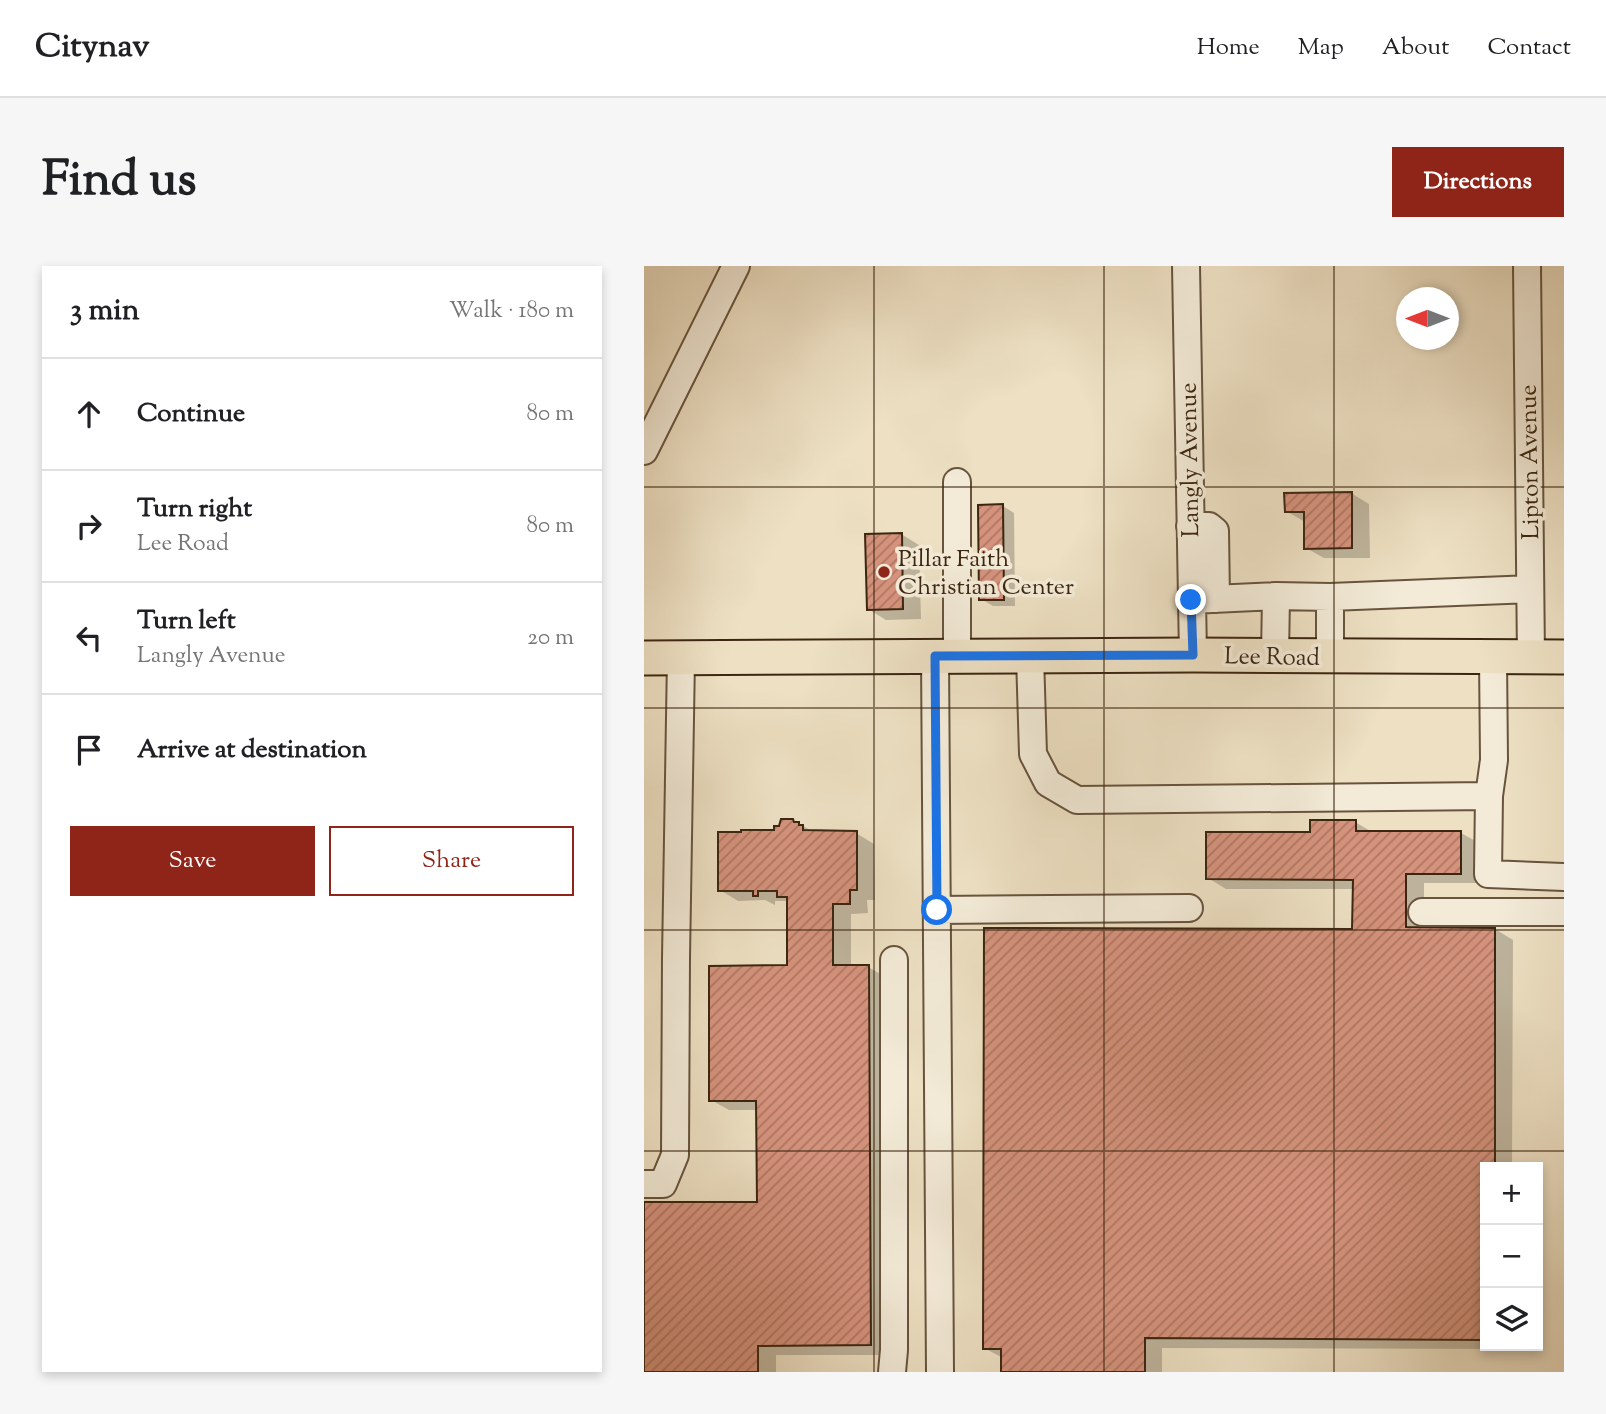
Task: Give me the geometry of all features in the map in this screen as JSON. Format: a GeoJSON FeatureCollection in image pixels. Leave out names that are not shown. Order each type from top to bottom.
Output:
{"type":"FeatureCollection","features":[{"type":"Feature","properties":{"kind":"main road","name":"Lee Road"},"geometry":{"type":"LineString","coordinates":[[644,658],[1193,655],[1564,657]]}},
{"type":"Feature","properties":{"kind":"street"},"geometry":{"type":"LineString","coordinates":[[644,451],[736,266]]}},
{"type":"Feature","properties":{"kind":"street","name":"Langly Avenue"},"geometry":{"type":"LineString","coordinates":[[1186,266],[1190,526],[1203,599],[1193,655]]}},
{"type":"Feature","properties":{"kind":"street","name":"Lipton Avenue"},"geometry":{"type":"LineString","coordinates":[[1527,266],[1531,658]]}},
{"type":"Feature","properties":{"kind":"street"},"geometry":{"type":"LineString","coordinates":[[940,1372],[937,910],[946,656],[957,482]]}},
{"type":"Feature","properties":{"kind":"street"},"geometry":{"type":"LineString","coordinates":[[1203,599],[1530,589]]}},
{"type":"Feature","properties":{"kind":"street"},"geometry":{"type":"LineString","coordinates":[[1275,656],[1276,596]]}},
{"type":"Feature","properties":{"kind":"street"},"geometry":{"type":"LineString","coordinates":[[1330,597],[1330,657]]}},
{"type":"Feature","properties":{"kind":"street"},"geometry":{"type":"LineString","coordinates":[[1030,656],[1033,754],[1048,783],[1077,800],[1489,796]]}},
{"type":"Feature","properties":{"kind":"street"},"geometry":{"type":"LineString","coordinates":[[644,1184],[663,1184],[675,1155],[681,657]]}},
{"type":"Feature","properties":{"kind":"street"},"geometry":{"type":"LineString","coordinates":[[1493,658],[1494,760],[1489,796],[1488,874],[1564,877]]}},
{"type":"Feature","properties":{"kind":"street"},"geometry":{"type":"LineString","coordinates":[[937,910],[1189,908]]}},
{"type":"Feature","properties":{"kind":"street"},"geometry":{"type":"LineString","coordinates":[[1422,912],[1564,912]]}},
{"type":"Feature","properties":{"kind":"street"},"geometry":{"type":"LineString","coordinates":[[892,1372],[894,960]]}},
{"type":"Feature","properties":{"kind":"building"},"geometry":{"type":"Polygon","coordinates":[[[1352,492],[1352,548],[1304,549],[1304,512],[1285,512],[1284,493],[1352,492]]]}},
{"type":"Feature","properties":{"kind":"building"},"geometry":{"type":"Polygon","coordinates":[[[1003,504],[1004,600],[979,600],[978,505],[1003,504]]]}},
{"type":"Feature","properties":{"kind":"building","name":"Pillar Faith Christian Center"},"geometry":{"type":"Polygon","coordinates":[[[902,533],[903,609],[867,610],[865,534],[902,533]]]}},
{"type":"Feature","properties":{"kind":"building"},"geometry":{"type":"Polygon","coordinates":[[[781,819],[799,822],[799,825],[803,825],[803,830],[857,831],[857,890],[850,890],[850,904],[833,904],[833,965],[869,965],[871,1345],[758,1346],[758,1372],[644,1372],[644,1202],[757,1202],[756,1101],[709,1101],[709,966],[787,965],[787,897],[777,897],[777,891],[758,891],[758,896],[753,896],[753,891],[718,891],[718,832],[774,830],[774,826],[779,826],[781,819]]]}},
{"type":"Feature","properties":{"kind":"building"},"geometry":{"type":"Polygon","coordinates":[[[1310,820],[1356,820],[1356,831],[1461,831],[1461,874],[1406,874],[1406,927],[1495,928],[1495,1162],[1480,1162],[1480,1340],[1145,1338],[1145,1372],[1001,1372],[1001,1349],[983,1349],[984,928],[1352,929],[1353,880],[1206,879],[1206,832],[1310,832],[1310,820]]]}},
{"type":"Feature","properties":{"kind":"place","name":"Pillar Faith Christian Center"},"geometry":{"type":"Point","coordinates":[884,572]}},
{"type":"Feature","properties":{"kind":"route"},"geometry":{"type":"LineString","coordinates":[[937,910],[935,656],[1193,655],[1191,600]]}}]}
